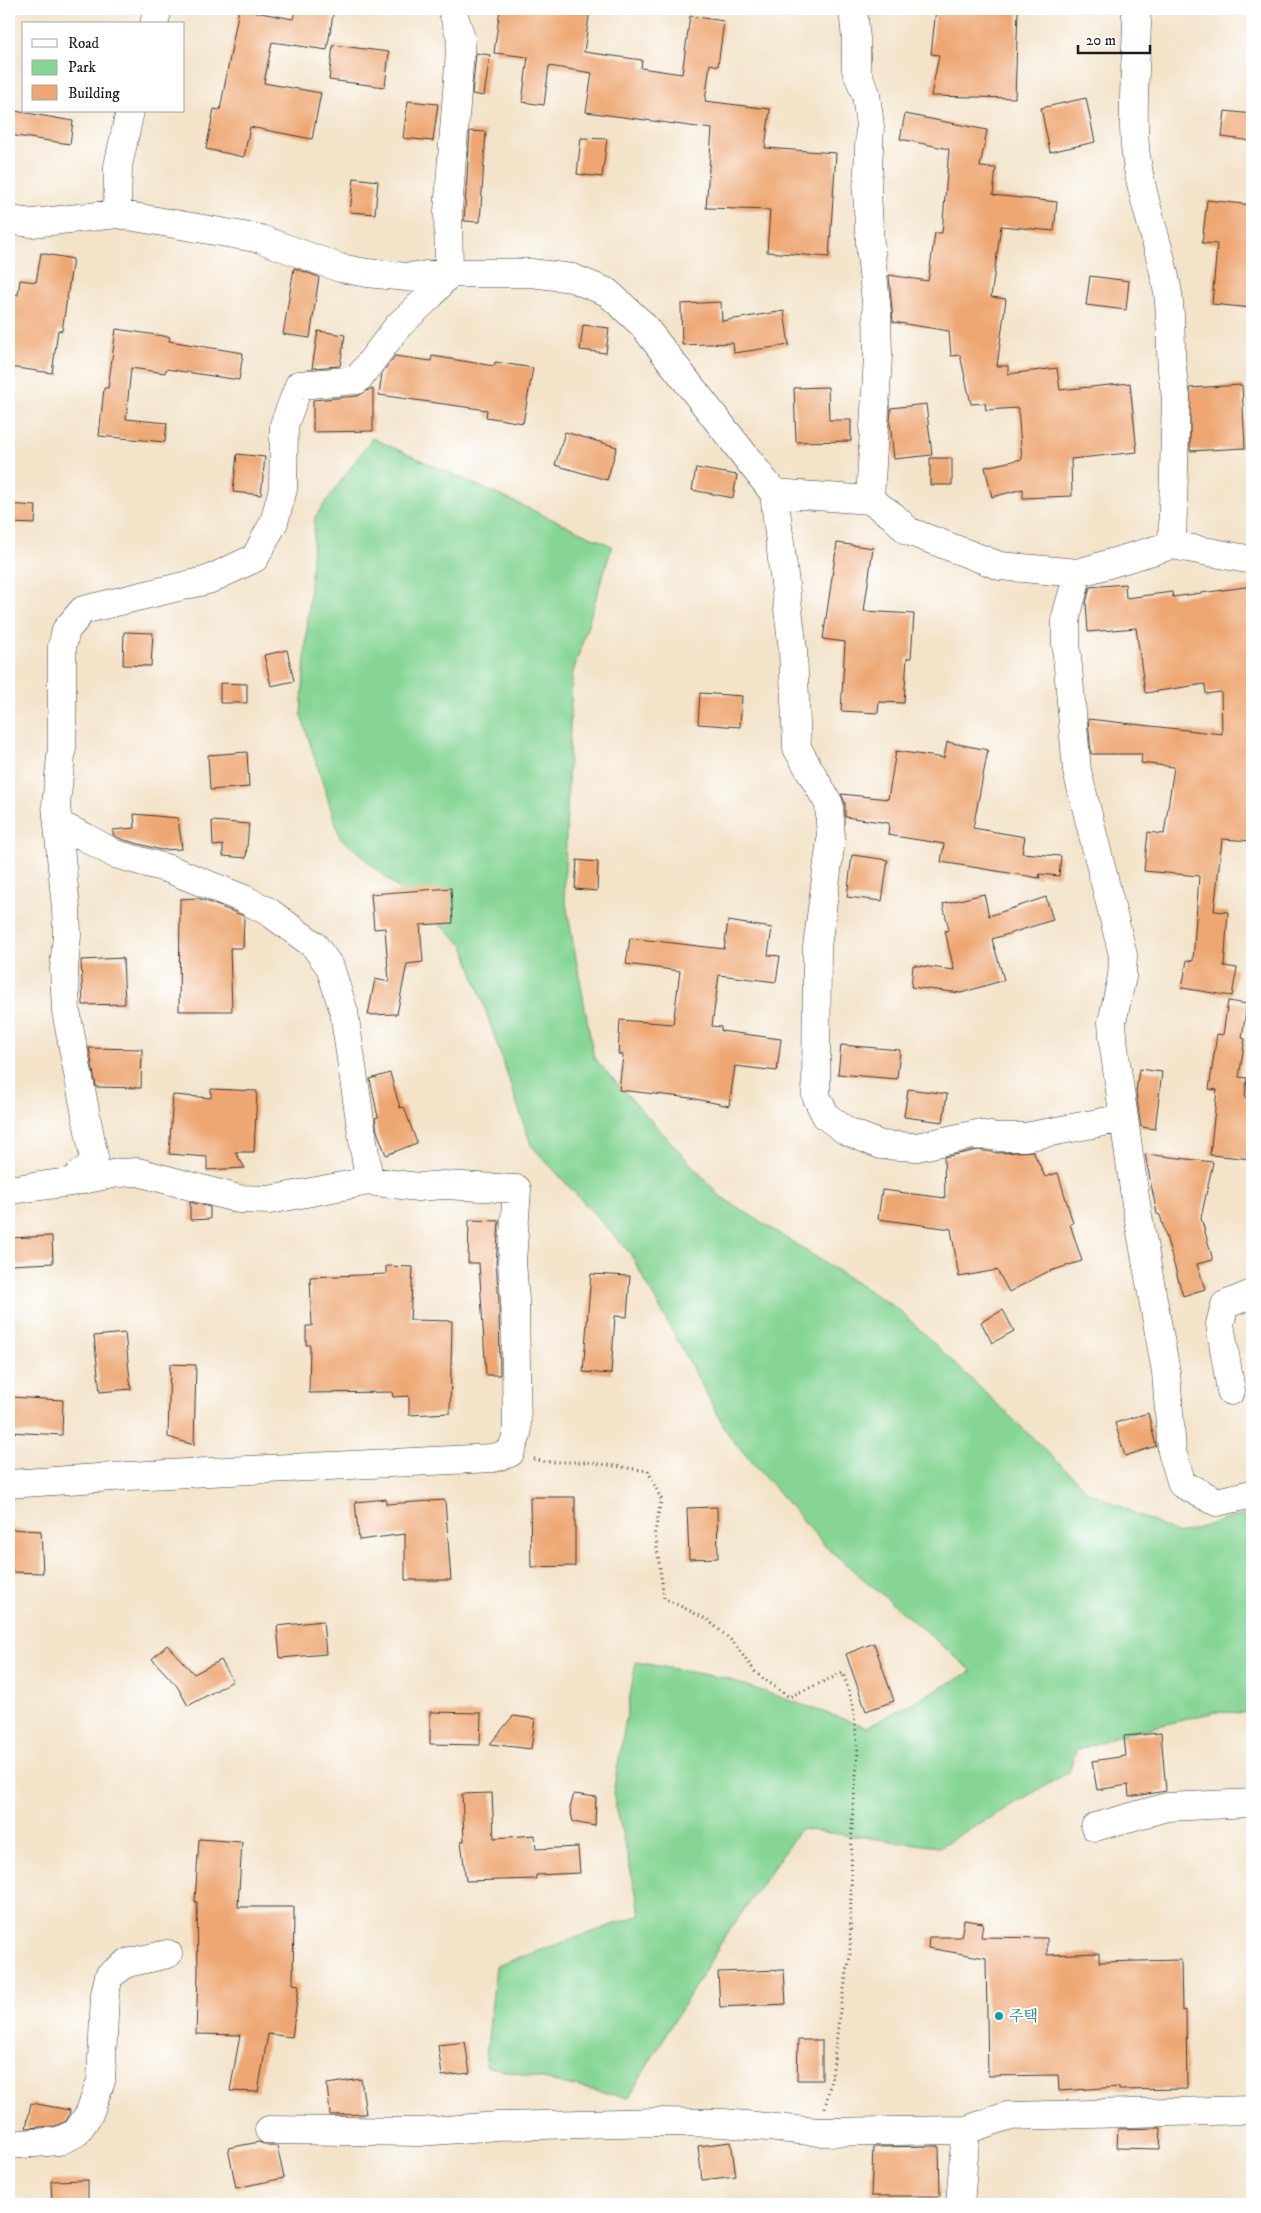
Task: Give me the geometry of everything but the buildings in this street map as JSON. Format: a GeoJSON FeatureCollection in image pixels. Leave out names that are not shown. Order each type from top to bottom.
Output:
{"type":"FeatureCollection","features":[{"type":"Feature","properties":{"kind":"street"},"geometry":{"type":"LineString","coordinates":[[155,22],[158,9]]}},
{"type":"Feature","properties":{"kind":"street"},"geometry":{"type":"LineString","coordinates":[[70,1182],[90,1166],[94,1157],[66,1011],[64,969],[67,935],[66,908],[56,805],[62,747],[62,647],[66,630],[83,610],[208,580],[255,558],[274,522],[281,498],[283,489],[284,424],[299,385],[357,380],[398,326],[431,295],[449,272],[448,211],[461,38],[452,9]]}},
{"type":"Feature","properties":{"kind":"street"},"geometry":{"type":"LineString","coordinates":[[852,9],[856,39],[856,70],[866,94],[870,126],[867,192],[877,312],[878,356],[870,500]]}},
{"type":"Feature","properties":{"kind":"street"},"geometry":{"type":"LineString","coordinates":[[1135,9],[1137,22],[1136,156],[1168,292],[1171,325],[1169,350],[1171,376],[1176,396],[1172,544]]}},
{"type":"Feature","properties":{"kind":"street"},"geometry":{"type":"LineString","coordinates":[[117,214],[118,166],[130,112]]}},
{"type":"Feature","properties":{"kind":"street"},"geometry":{"type":"LineString","coordinates":[[9,220],[32,223],[117,214],[261,239],[340,268],[358,271],[407,277],[449,272],[539,274],[572,278],[607,292],[642,324],[774,493],[793,650],[797,748],[829,804],[831,840],[817,957],[816,1096],[826,1116],[846,1131],[881,1145],[917,1147],[977,1134],[998,1137],[1026,1137],[1124,1118]]}},
{"type":"Feature","properties":{"kind":"street"},"geometry":{"type":"LineString","coordinates":[[774,493],[870,500],[893,516],[908,531],[974,558],[1000,566],[1078,573],[1172,544],[1252,560]]}},
{"type":"Feature","properties":{"kind":"street"},"geometry":{"type":"LineString","coordinates":[[1078,573],[1070,596],[1066,617],[1066,654],[1077,771],[1122,955],[1122,977],[1112,1022],[1139,1223],[1166,1372],[1172,1452],[1182,1484],[1217,1502],[1252,1494]]}},
{"type":"Feature","properties":{"kind":"street"},"geometry":{"type":"LineString","coordinates":[[58,824],[115,854],[169,869],[244,899],[269,912],[314,945],[330,967],[344,1012],[369,1181]]}},
{"type":"Feature","properties":{"kind":"street"},"geometry":{"type":"LineString","coordinates":[[9,1190],[118,1173],[138,1172],[239,1199],[269,1200],[369,1181],[418,1187],[516,1188],[512,1262],[515,1300],[517,1435],[510,1453],[492,1458],[128,1476],[9,1484]]}},
{"type":"Feature","properties":{"kind":"street"},"geometry":{"type":"LineString","coordinates":[[1231,1391],[1220,1324],[1225,1305],[1252,1294]]}},
{"type":"Feature","properties":{"kind":"street"},"geometry":{"type":"LineString","coordinates":[[1095,1827],[1168,1807],[1252,1803]]}},
{"type":"Feature","properties":{"kind":"street"},"geometry":{"type":"LineString","coordinates":[[9,2145],[59,2141],[76,2132],[89,2114],[101,2081],[105,1994],[110,1976],[127,1963],[168,1954]]}},
{"type":"Feature","properties":{"kind":"street"},"geometry":{"type":"LineString","coordinates":[[269,2130],[419,2132],[498,2126],[660,2122],[724,2124],[819,2132],[966,2130],[1007,2116],[1252,2110]]}},
{"type":"Feature","properties":{"kind":"street"},"geometry":{"type":"LineString","coordinates":[[960,2204],[966,2130]]}},
{"type":"Feature","properties":{"kind":"path"},"geometry":{"type":"LineString","coordinates":[[510,1453],[545,1462],[588,1462],[648,1471],[661,1499],[655,1533],[664,1598],[708,1620],[733,1642],[756,1674],[789,1697],[843,1673],[853,1706],[858,1752],[852,1820],[850,1956],[840,2010],[832,2076],[819,2132]]}},
{"type":"Feature","properties":{"kind":"green space"},"geometry":{"type":"Polygon","coordinates":[[[372,438],[612,546],[572,676],[564,892],[594,1058],[720,1196],[899,1310],[1088,1491],[1178,1534],[1252,1512],[1252,1713],[1215,1712],[1114,1737],[1076,1751],[1069,1772],[939,1847],[800,1829],[721,1943],[628,2098],[485,2066],[496,1966],[641,1915],[613,1793],[636,1662],[724,1678],[867,1727],[972,1671],[827,1548],[730,1437],[630,1253],[531,1145],[464,946],[340,837],[301,715],[315,517],[372,438]]]}},
{"type":"Feature","properties":{"kind":"place","name":"주택"},"geometry":{"type":"Point","coordinates":[999,2016]}}]}
